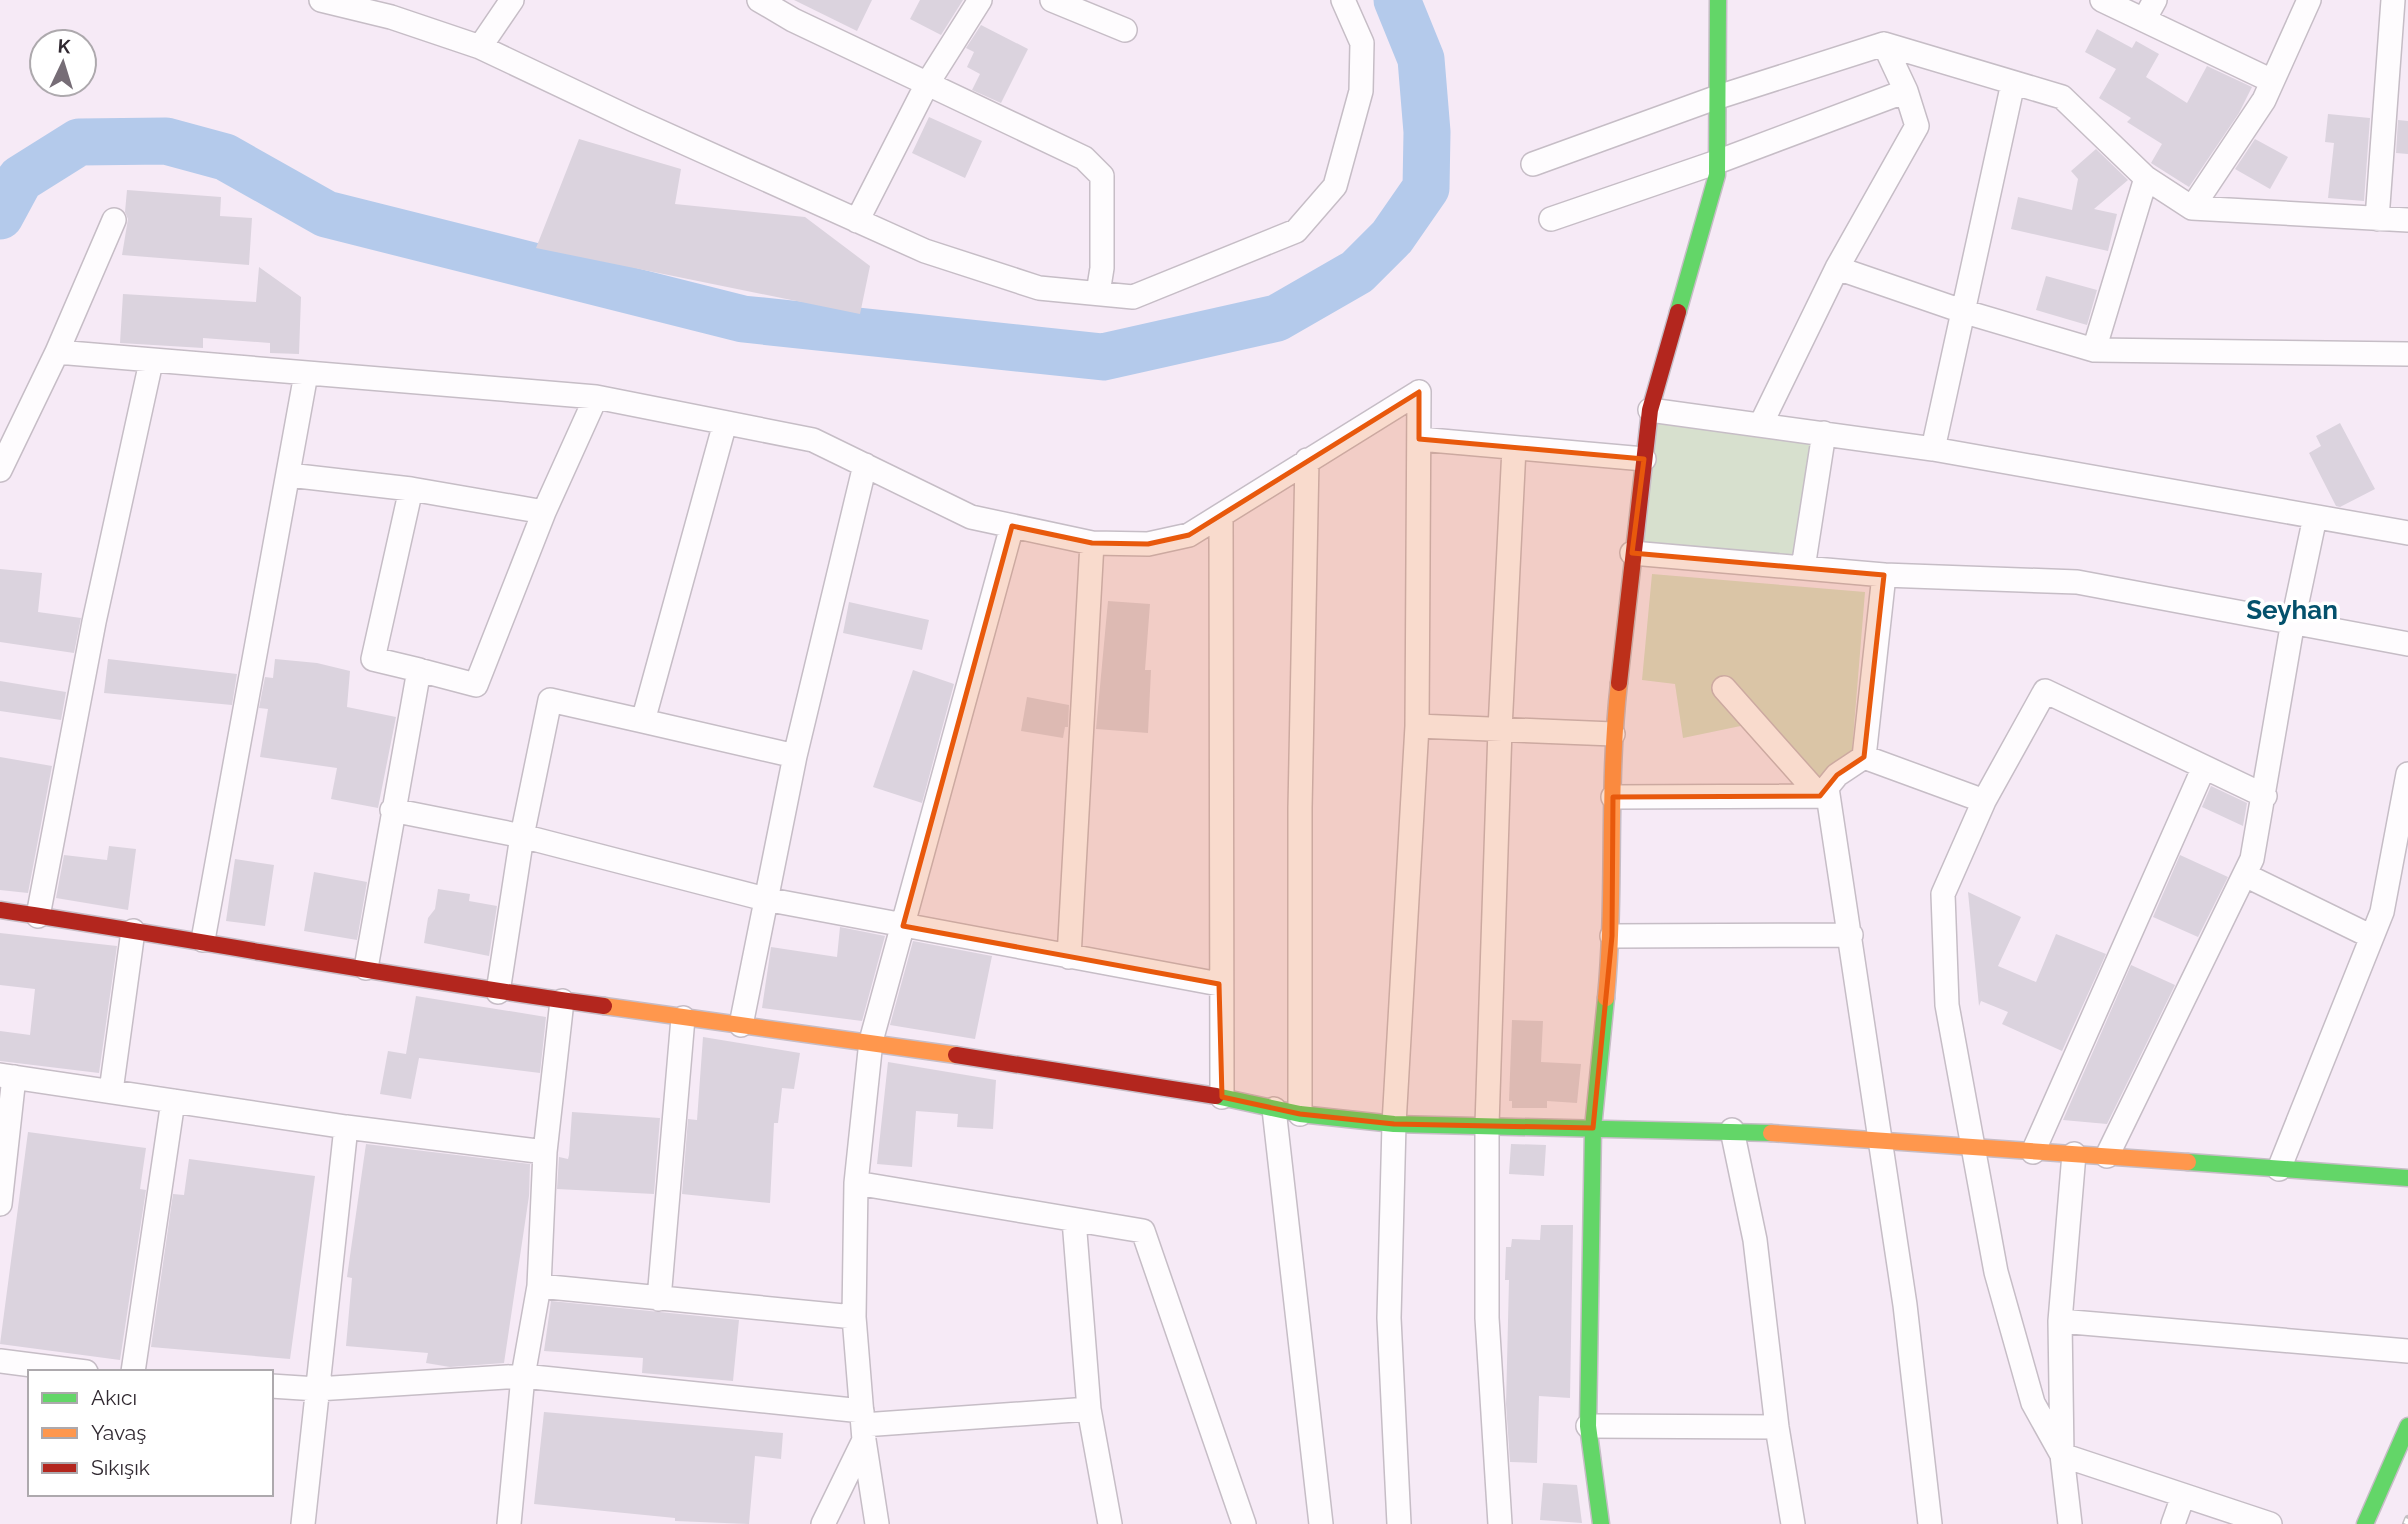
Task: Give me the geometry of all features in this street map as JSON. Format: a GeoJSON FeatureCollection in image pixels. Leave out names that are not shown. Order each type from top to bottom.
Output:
{"type":"FeatureCollection","features":[{"type":"Feature","properties":{"kind":"street"},"geometry":{"type":"LineString","coordinates":[[321,0],[391,17],[480,47],[634,120],[925,251],[1039,288],[1133,297],[1296,232],[1335,186],[1361,91],[1362,43],[1343,0]]}},
{"type":"Feature","properties":{"kind":"street"},"geometry":{"type":"LineString","coordinates":[[480,47],[512,0]]}},
{"type":"Feature","properties":{"kind":"street"},"geometry":{"type":"LineString","coordinates":[[758,0],[793,20],[1084,158],[1102,176],[1102,268],[1098,293]]}},
{"type":"Feature","properties":{"kind":"street"},"geometry":{"type":"LineString","coordinates":[[857,221],[927,84],[980,0]]}},
{"type":"Feature","properties":{"kind":"street"},"geometry":{"type":"LineString","coordinates":[[1052,0],[1125,30]]}},
{"type":"Feature","properties":{"kind":"street"},"geometry":{"type":"LineString","coordinates":[[1601,1524],[1588,1426],[1593,1128],[1612,936],[1613,734],[1650,410],[1717,175],[1715,98],[1718,0]]}},
{"type":"Feature","properties":{"kind":"street"},"geometry":{"type":"LineString","coordinates":[[2102,0],[2150,10],[2272,81]]}},
{"type":"Feature","properties":{"kind":"street"},"geometry":{"type":"LineString","coordinates":[[2192,208],[2263,100],[2309,0]]}},
{"type":"Feature","properties":{"kind":"street"},"geometry":{"type":"LineString","coordinates":[[2377,219],[2393,0]]}},
{"type":"Feature","properties":{"kind":"street"},"geometry":{"type":"LineString","coordinates":[[1761,424],[1837,268],[1917,126],[1906,91],[1884,44]]}},
{"type":"Feature","properties":{"kind":"street"},"geometry":{"type":"LineString","coordinates":[[1533,164],[1715,98],[1884,44],[2063,97],[2146,178],[2192,208],[2408,220]]}},
{"type":"Feature","properties":{"kind":"street"},"geometry":{"type":"LineString","coordinates":[[1933,449],[2013,83]]}},
{"type":"Feature","properties":{"kind":"street"},"geometry":{"type":"LineString","coordinates":[[1551,219],[1717,162],[1906,91]]}},
{"type":"Feature","properties":{"kind":"street"},"geometry":{"type":"LineString","coordinates":[[2094,351],[2146,178]]}},
{"type":"Feature","properties":{"kind":"street"},"geometry":{"type":"LineString","coordinates":[[0,470],[57,352],[114,220]]}},
{"type":"Feature","properties":{"kind":"street"},"geometry":{"type":"LineString","coordinates":[[1837,268],[1962,311],[2094,351],[2408,354]]}},
{"type":"Feature","properties":{"kind":"street"},"geometry":{"type":"LineString","coordinates":[[57,352],[151,362],[596,397],[813,440],[971,517],[1092,543],[1148,544],[1189,535],[1419,392],[1417,726],[1394,1124],[1389,1318],[1399,1524]]}},
{"type":"Feature","properties":{"kind":"street"},"geometry":{"type":"LineString","coordinates":[[37,916],[94,622],[151,362]]}},
{"type":"Feature","properties":{"kind":"street"},"geometry":{"type":"LineString","coordinates":[[203,940],[306,374]]}},
{"type":"Feature","properties":{"kind":"street"},"geometry":{"type":"LineString","coordinates":[[411,489],[373,659],[476,685],[544,512],[596,397]]}},
{"type":"Feature","properties":{"kind":"street"},"geometry":{"type":"LineString","coordinates":[[1650,410],[1933,449],[2408,533]]}},
{"type":"Feature","properties":{"kind":"street"},"geometry":{"type":"LineString","coordinates":[[643,721],[725,423]]}},
{"type":"Feature","properties":{"kind":"street"},"geometry":{"type":"LineString","coordinates":[[1803,568],[1824,433]]}},
{"type":"Feature","properties":{"kind":"street"},"geometry":{"type":"LineString","coordinates":[[1419,439],[1644,459]]}},
{"type":"Feature","properties":{"kind":"street"},"geometry":{"type":"LineString","coordinates":[[1500,1524],[1487,1318],[1487,1125],[1500,729],[1514,448]]}},
{"type":"Feature","properties":{"kind":"street"},"geometry":{"type":"LineString","coordinates":[[1300,1114],[1300,808],[1307,460]]}},
{"type":"Feature","properties":{"kind":"street"},"geometry":{"type":"LineString","coordinates":[[741,1025],[795,756],[864,465]]}},
{"type":"Feature","properties":{"kind":"street"},"geometry":{"type":"LineString","coordinates":[[289,475],[411,489],[544,512]]}},
{"type":"Feature","properties":{"kind":"street"},"geometry":{"type":"LineString","coordinates":[[1221,516],[1219,985],[1222,1097]]}},
{"type":"Feature","properties":{"kind":"street"},"geometry":{"type":"LineString","coordinates":[[2107,1156],[2252,859],[2293,621],[2315,517]]}},
{"type":"Feature","properties":{"kind":"street"},"geometry":{"type":"LineString","coordinates":[[877,1524],[863,1425],[854,1317],[856,1183],[871,1041],[1012,526]]}},
{"type":"Feature","properties":{"kind":"street"},"geometry":{"type":"LineString","coordinates":[[1069,957],[1092,543]]}},
{"type":"Feature","properties":{"kind":"street"},"geometry":{"type":"LineString","coordinates":[[1632,553],[1884,575],[2077,582],[2408,645]]}},
{"type":"Feature","properties":{"kind":"street"},"geometry":{"type":"LineString","coordinates":[[1864,757],[1884,575]]}},
{"type":"Feature","properties":{"kind":"street"},"geometry":{"type":"LineString","coordinates":[[366,968],[419,670]]}},
{"type":"Feature","properties":{"kind":"street"},"geometry":{"type":"LineString","coordinates":[[1724,688],[1824,792],[1851,935],[1905,1305],[1930,1524]]}},
{"type":"Feature","properties":{"kind":"street"},"geometry":{"type":"LineString","coordinates":[[2264,796],[2045,691],[1984,801],[1943,894],[1947,1005],[1972,1149],[1996,1272],[2033,1403],[2062,1455],[2270,1524]]}},
{"type":"Feature","properties":{"kind":"street"},"geometry":{"type":"LineString","coordinates":[[498,992],[522,836],[550,700],[795,756]]}},
{"type":"Feature","properties":{"kind":"street"},"geometry":{"type":"LineString","coordinates":[[1417,726],[1613,734]]}},
{"type":"Feature","properties":{"kind":"street"},"geometry":{"type":"LineString","coordinates":[[1613,797],[1824,792],[1851,763],[1864,757],[1984,801]]}},
{"type":"Feature","properties":{"kind":"street"},"geometry":{"type":"LineString","coordinates":[[2033,1152],[2204,767]]}},
{"type":"Feature","properties":{"kind":"street"},"geometry":{"type":"LineString","coordinates":[[2279,1169],[2382,912],[2408,774]]}},
{"type":"Feature","properties":{"kind":"street"},"geometry":{"type":"LineString","coordinates":[[392,810],[522,836],[765,899],[1219,985]]}},
{"type":"Feature","properties":{"kind":"street"},"geometry":{"type":"LineString","coordinates":[[2245,875],[2372,937]]}},
{"type":"Feature","properties":{"kind":"street"},"geometry":{"type":"LineString","coordinates":[[0,910],[203,940],[498,992],[871,1041],[1222,1097],[1300,1114],[1394,1124],[1732,1130],[2408,1178]]}},
{"type":"Feature","properties":{"kind":"street"},"geometry":{"type":"LineString","coordinates":[[111,1091],[132,930]]}},
{"type":"Feature","properties":{"kind":"street"},"geometry":{"type":"LineString","coordinates":[[1612,936],[1851,935]]}},
{"type":"Feature","properties":{"kind":"street"},"geometry":{"type":"LineString","coordinates":[[509,1524],[523,1376],[539,1286],[545,1152],[562,1001]]}},
{"type":"Feature","properties":{"kind":"street"},"geometry":{"type":"LineString","coordinates":[[659,1299],[683,1018]]}},
{"type":"Feature","properties":{"kind":"street"},"geometry":{"type":"LineString","coordinates":[[0,1204],[7,1076],[346,1127],[545,1152]]}},
{"type":"Feature","properties":{"kind":"street"},"geometry":{"type":"LineString","coordinates":[[133,1370],[173,1101]]}},
{"type":"Feature","properties":{"kind":"street"},"geometry":{"type":"LineString","coordinates":[[1273,1109],[1321,1524]]}},
{"type":"Feature","properties":{"kind":"street"},"geometry":{"type":"LineString","coordinates":[[303,1524],[346,1127]]}},
{"type":"Feature","properties":{"kind":"street"},"geometry":{"type":"LineString","coordinates":[[1732,1130],[1755,1240],[1777,1427],[1793,1524]]}},
{"type":"Feature","properties":{"kind":"street"},"geometry":{"type":"LineString","coordinates":[[2070,1524],[2062,1455],[2060,1321],[2074,1154]]}},
{"type":"Feature","properties":{"kind":"street"},"geometry":{"type":"LineString","coordinates":[[856,1183],[1143,1231],[1244,1524]]}},
{"type":"Feature","properties":{"kind":"street"},"geometry":{"type":"LineString","coordinates":[[1074,1220],[1089,1409],[1110,1524]]}},
{"type":"Feature","properties":{"kind":"street"},"geometry":{"type":"LineString","coordinates":[[539,1286],[854,1317]]}},
{"type":"Feature","properties":{"kind":"street"},"geometry":{"type":"LineString","coordinates":[[2060,1321],[2408,1351]]}},
{"type":"Feature","properties":{"kind":"street"},"geometry":{"type":"LineString","coordinates":[[0,1361],[70,1370]]}},
{"type":"Feature","properties":{"kind":"street"},"geometry":{"type":"LineString","coordinates":[[273,1386],[317,1389],[523,1376],[863,1425],[1089,1409]]}},
{"type":"Feature","properties":{"kind":"street"},"geometry":{"type":"LineString","coordinates":[[823,1524],[863,1425]]}},
{"type":"Feature","properties":{"kind":"street"},"geometry":{"type":"LineString","coordinates":[[1588,1426],[1777,1427]]}},
{"type":"Feature","properties":{"kind":"street"},"geometry":{"type":"LineString","coordinates":[[2365,1524],[2408,1426]]}},
{"type":"Feature","properties":{"kind":"street"},"geometry":{"type":"LineString","coordinates":[[2173,1524],[2183,1496]]}},
{"type":"Feature","properties":{"kind":"highlighted area"},"geometry":{"type":"Polygon","coordinates":[[[1419,392],[1419,439],[1644,459],[1632,553],[1884,575],[1864,757],[1837,775],[1820,796],[1613,797],[1612,936],[1593,1128],[1394,1124],[1300,1114],[1222,1097],[1219,984],[903,926],[1012,526],[1092,543],[1148,544],[1189,535],[1419,392]]]}},
{"type":"Feature","properties":{"kind":"green space"},"geometry":{"type":"Polygon","coordinates":[[[1650,410],[1824,433],[1803,568],[1632,553],[1650,410]]]}},
{"type":"Feature","properties":{"kind":"green space"},"geometry":{"type":"Polygon","coordinates":[[[1652,574],[1865,592],[1851,763],[1820,796],[1755,723],[1683,738],[1675,684],[1642,680],[1652,574]]]}},
{"type":"Feature","properties":{"kind":"building"},"geometry":{"type":"Polygon","coordinates":[[[794,0],[872,0],[857,31],[794,0]]]}},
{"type":"Feature","properties":{"kind":"building"},"geometry":{"type":"Polygon","coordinates":[[[920,0],[963,0],[941,35],[910,19],[920,0]]]}},
{"type":"Feature","properties":{"kind":"building"},"geometry":{"type":"Polygon","coordinates":[[[981,25],[1028,49],[1001,103],[972,90],[980,74],[967,67],[974,52],[966,48],[981,25]]]}},
{"type":"Feature","properties":{"kind":"building"},"geometry":{"type":"Polygon","coordinates":[[[2097,29],[2132,48],[2136,41],[2159,54],[2146,77],[2187,103],[2207,66],[2252,87],[2239,113],[2189,187],[2151,163],[2162,144],[2127,122],[2131,118],[2099,98],[2116,69],[2085,52],[2097,29]]]}},
{"type":"Feature","properties":{"kind":"building"},"geometry":{"type":"Polygon","coordinates":[[[2328,114],[2370,118],[2364,201],[2328,198],[2334,143],[2325,142],[2328,114]]]}},
{"type":"Feature","properties":{"kind":"building"},"geometry":{"type":"Polygon","coordinates":[[[929,117],[982,141],[965,178],[912,153],[929,117]]]}},
{"type":"Feature","properties":{"kind":"building"},"geometry":{"type":"Polygon","coordinates":[[[2398,120],[2408,121],[2408,154],[2396,153],[2398,120]]]}},
{"type":"Feature","properties":{"kind":"building"},"geometry":{"type":"Polygon","coordinates":[[[579,139],[681,169],[675,204],[805,217],[870,266],[860,314],[536,248],[579,139]]]}},
{"type":"Feature","properties":{"kind":"building"},"geometry":{"type":"Polygon","coordinates":[[[2255,139],[2288,157],[2270,189],[2235,169],[2255,139]]]}},
{"type":"Feature","properties":{"kind":"building"},"geometry":{"type":"Polygon","coordinates":[[[2096,149],[2128,180],[2094,209],[2117,214],[2108,251],[2011,229],[2018,197],[2072,210],[2078,179],[2071,171],[2096,149]]]}},
{"type":"Feature","properties":{"kind":"building"},"geometry":{"type":"Polygon","coordinates":[[[127,190],[221,197],[220,216],[252,218],[249,265],[122,255],[128,219],[125,212],[127,190]]]}},
{"type":"Feature","properties":{"kind":"building"},"geometry":{"type":"Polygon","coordinates":[[[259,267],[301,297],[299,354],[270,353],[270,343],[203,338],[203,348],[120,343],[123,294],[256,302],[259,267]]]}},
{"type":"Feature","properties":{"kind":"building"},"geometry":{"type":"Polygon","coordinates":[[[2046,276],[2097,290],[2087,325],[2036,310],[2046,276]]]}},
{"type":"Feature","properties":{"kind":"building"},"geometry":{"type":"Polygon","coordinates":[[[2340,423],[2375,489],[2340,507],[2336,506],[2309,453],[2321,446],[2316,436],[2340,423]]]}},
{"type":"Feature","properties":{"kind":"building"},"geometry":{"type":"Polygon","coordinates":[[[0,569],[42,573],[38,612],[81,618],[74,653],[0,642],[0,569]]]}},
{"type":"Feature","properties":{"kind":"building"},"geometry":{"type":"Polygon","coordinates":[[[1108,601],[1150,604],[1145,670],[1151,670],[1148,733],[1096,729],[1108,601]]]}},
{"type":"Feature","properties":{"kind":"building"},"geometry":{"type":"Polygon","coordinates":[[[849,602],[929,620],[922,650],[843,633],[849,602]]]}},
{"type":"Feature","properties":{"kind":"building"},"geometry":{"type":"Polygon","coordinates":[[[108,659],[237,674],[232,705],[104,693],[108,659]]]}},
{"type":"Feature","properties":{"kind":"building"},"geometry":{"type":"Polygon","coordinates":[[[275,659],[317,663],[350,671],[347,707],[396,717],[378,808],[331,799],[337,768],[260,757],[268,709],[259,708],[265,677],[273,678],[275,659]]]}},
{"type":"Feature","properties":{"kind":"building"},"geometry":{"type":"Polygon","coordinates":[[[913,670],[954,684],[922,803],[873,787],[913,670]]]}},
{"type":"Feature","properties":{"kind":"building"},"geometry":{"type":"Polygon","coordinates":[[[0,681],[66,692],[61,720],[0,711],[0,681]]]}},
{"type":"Feature","properties":{"kind":"building"},"geometry":{"type":"Polygon","coordinates":[[[1027,697],[1069,705],[1068,727],[1065,727],[1063,738],[1021,731],[1027,697]]]}},
{"type":"Feature","properties":{"kind":"building"},"geometry":{"type":"Polygon","coordinates":[[[0,757],[52,766],[28,893],[0,890],[0,757]]]}},
{"type":"Feature","properties":{"kind":"building"},"geometry":{"type":"Polygon","coordinates":[[[2211,786],[2247,803],[2243,826],[2202,807],[2211,786]]]}},
{"type":"Feature","properties":{"kind":"building"},"geometry":{"type":"Polygon","coordinates":[[[109,846],[136,849],[128,910],[56,898],[64,855],[107,860],[109,846]]]}},
{"type":"Feature","properties":{"kind":"building"},"geometry":{"type":"Polygon","coordinates":[[[2180,855],[2228,877],[2198,937],[2153,917],[2180,855]]]}},
{"type":"Feature","properties":{"kind":"building"},"geometry":{"type":"Polygon","coordinates":[[[235,859],[274,865],[265,926],[226,921],[235,859]]]}},
{"type":"Feature","properties":{"kind":"building"},"geometry":{"type":"Polygon","coordinates":[[[314,872],[367,882],[357,940],[304,931],[314,872]]]}},
{"type":"Feature","properties":{"kind":"building"},"geometry":{"type":"Polygon","coordinates":[[[438,889],[470,894],[469,901],[497,906],[489,956],[424,943],[428,918],[435,909],[438,889]]]}},
{"type":"Feature","properties":{"kind":"building"},"geometry":{"type":"Polygon","coordinates":[[[1968,892],[2021,917],[1998,966],[2036,982],[2056,934],[2106,954],[2062,1051],[2002,1024],[2008,1012],[1981,1001],[1979,1006],[1968,892]]]}},
{"type":"Feature","properties":{"kind":"building"},"geometry":{"type":"Polygon","coordinates":[[[840,927],[885,936],[862,1021],[762,1008],[771,947],[837,957],[840,927]]]}},
{"type":"Feature","properties":{"kind":"building"},"geometry":{"type":"Polygon","coordinates":[[[0,933],[117,946],[99,1073],[0,1061],[0,1031],[30,1035],[35,989],[0,985],[0,933]]]}},
{"type":"Feature","properties":{"kind":"building"},"geometry":{"type":"Polygon","coordinates":[[[913,941],[992,956],[975,1039],[890,1025],[913,941]]]}},
{"type":"Feature","properties":{"kind":"building"},"geometry":{"type":"Polygon","coordinates":[[[2131,965],[2175,985],[2107,1124],[2063,1120],[2131,965]]]}},
{"type":"Feature","properties":{"kind":"building"},"geometry":{"type":"Polygon","coordinates":[[[416,996],[546,1017],[540,1073],[419,1058],[411,1099],[380,1094],[388,1051],[406,1054],[416,996]]]}},
{"type":"Feature","properties":{"kind":"building"},"geometry":{"type":"Polygon","coordinates":[[[1512,1020],[1543,1021],[1541,1062],[1581,1064],[1577,1103],[1547,1101],[1547,1108],[1512,1108],[1512,1101],[1509,1101],[1512,1020]]]}},
{"type":"Feature","properties":{"kind":"building"},"geometry":{"type":"Polygon","coordinates":[[[703,1037],[800,1053],[794,1089],[782,1088],[778,1123],[774,1123],[770,1203],[682,1194],[688,1119],[697,1120],[703,1037]]]}},
{"type":"Feature","properties":{"kind":"building"},"geometry":{"type":"Polygon","coordinates":[[[888,1062],[996,1080],[993,1129],[957,1127],[958,1114],[916,1111],[912,1167],[877,1164],[888,1062]]]}},
{"type":"Feature","properties":{"kind":"building"},"geometry":{"type":"Polygon","coordinates":[[[572,1112],[660,1118],[654,1194],[557,1189],[559,1157],[568,1159],[569,1155],[572,1112]]]}},
{"type":"Feature","properties":{"kind":"building"},"geometry":{"type":"Polygon","coordinates":[[[28,1132],[146,1148],[140,1189],[146,1190],[120,1360],[0,1344],[28,1132]]]}},
{"type":"Feature","properties":{"kind":"building"},"geometry":{"type":"Polygon","coordinates":[[[366,1144],[530,1164],[529,1196],[504,1363],[450,1367],[426,1363],[428,1353],[346,1346],[352,1278],[347,1277],[366,1144]]]}},
{"type":"Feature","properties":{"kind":"building"},"geometry":{"type":"Polygon","coordinates":[[[1511,1144],[1546,1145],[1544,1176],[1509,1174],[1511,1144]]]}},
{"type":"Feature","properties":{"kind":"building"},"geometry":{"type":"Polygon","coordinates":[[[189,1159],[315,1176],[290,1359],[151,1347],[173,1194],[184,1195],[189,1159]]]}},
{"type":"Feature","properties":{"kind":"building"},"geometry":{"type":"Polygon","coordinates":[[[1541,1225],[1573,1225],[1570,1398],[1539,1396],[1537,1463],[1510,1462],[1506,1404],[1509,1280],[1505,1280],[1506,1247],[1511,1247],[1512,1239],[1540,1240],[1541,1225]]]}},
{"type":"Feature","properties":{"kind":"building"},"geometry":{"type":"Polygon","coordinates":[[[551,1301],[739,1320],[733,1381],[642,1373],[643,1358],[544,1351],[551,1301]]]}},
{"type":"Feature","properties":{"kind":"building"},"geometry":{"type":"Polygon","coordinates":[[[544,1412],[783,1433],[781,1459],[755,1456],[749,1524],[675,1521],[675,1518],[534,1504],[544,1412]]]}},
{"type":"Feature","properties":{"kind":"building"},"geometry":{"type":"Polygon","coordinates":[[[1543,1483],[1577,1485],[1582,1523],[1540,1520],[1543,1483]]]}},
{"type":"Feature","properties":{"kind":"waterway"},"geometry":{"type":"LineString","coordinates":[[0,216],[20,179],[79,142],[166,141],[225,157],[326,214],[743,319],[1103,357],[1277,318],[1357,272],[1392,237],[1426,188],[1427,132],[1421,59],[1397,0]]}},
{"type":"Feature","properties":{"kind":"railway"},"geometry":{"type":"LineString","coordinates":[[2406,1524],[2408,1519]]}},
{"type":"Feature","properties":{"kind":"traffic: fast"},"geometry":{"type":"LineString","coordinates":[[1678,312],[1717,175],[1718,0]]}},
{"type":"Feature","properties":{"kind":"traffic: fast"},"geometry":{"type":"LineString","coordinates":[[1601,1524],[1588,1426],[1593,1128],[1606,998]]}},
{"type":"Feature","properties":{"kind":"traffic: fast"},"geometry":{"type":"LineString","coordinates":[[1216,1096],[1300,1114],[1394,1124],[1771,1133]]}},
{"type":"Feature","properties":{"kind":"traffic: fast"},"geometry":{"type":"LineString","coordinates":[[2188,1162],[2408,1178]]}},
{"type":"Feature","properties":{"kind":"traffic: fast"},"geometry":{"type":"LineString","coordinates":[[2365,1524],[2408,1426]]}},
{"type":"Feature","properties":{"kind":"traffic: slow"},"geometry":{"type":"LineString","coordinates":[[1606,998],[1611,919],[1613,761],[1619,683]]}},
{"type":"Feature","properties":{"kind":"traffic: slow"},"geometry":{"type":"LineString","coordinates":[[604,1006],[956,1055]]}},
{"type":"Feature","properties":{"kind":"traffic: slow"},"geometry":{"type":"LineString","coordinates":[[1771,1133],[2188,1162]]}},
{"type":"Feature","properties":{"kind":"traffic: jam"},"geometry":{"type":"LineString","coordinates":[[1619,683],[1650,410],[1678,312]]}},
{"type":"Feature","properties":{"kind":"traffic: jam"},"geometry":{"type":"LineString","coordinates":[[0,910],[604,1006]]}},
{"type":"Feature","properties":{"kind":"traffic: jam"},"geometry":{"type":"LineString","coordinates":[[956,1055],[1216,1096]]}},
{"type":"Feature","properties":{"kind":"district","name":"Seyhan"},"geometry":{"type":"Point","coordinates":[2292,610]}}]}
